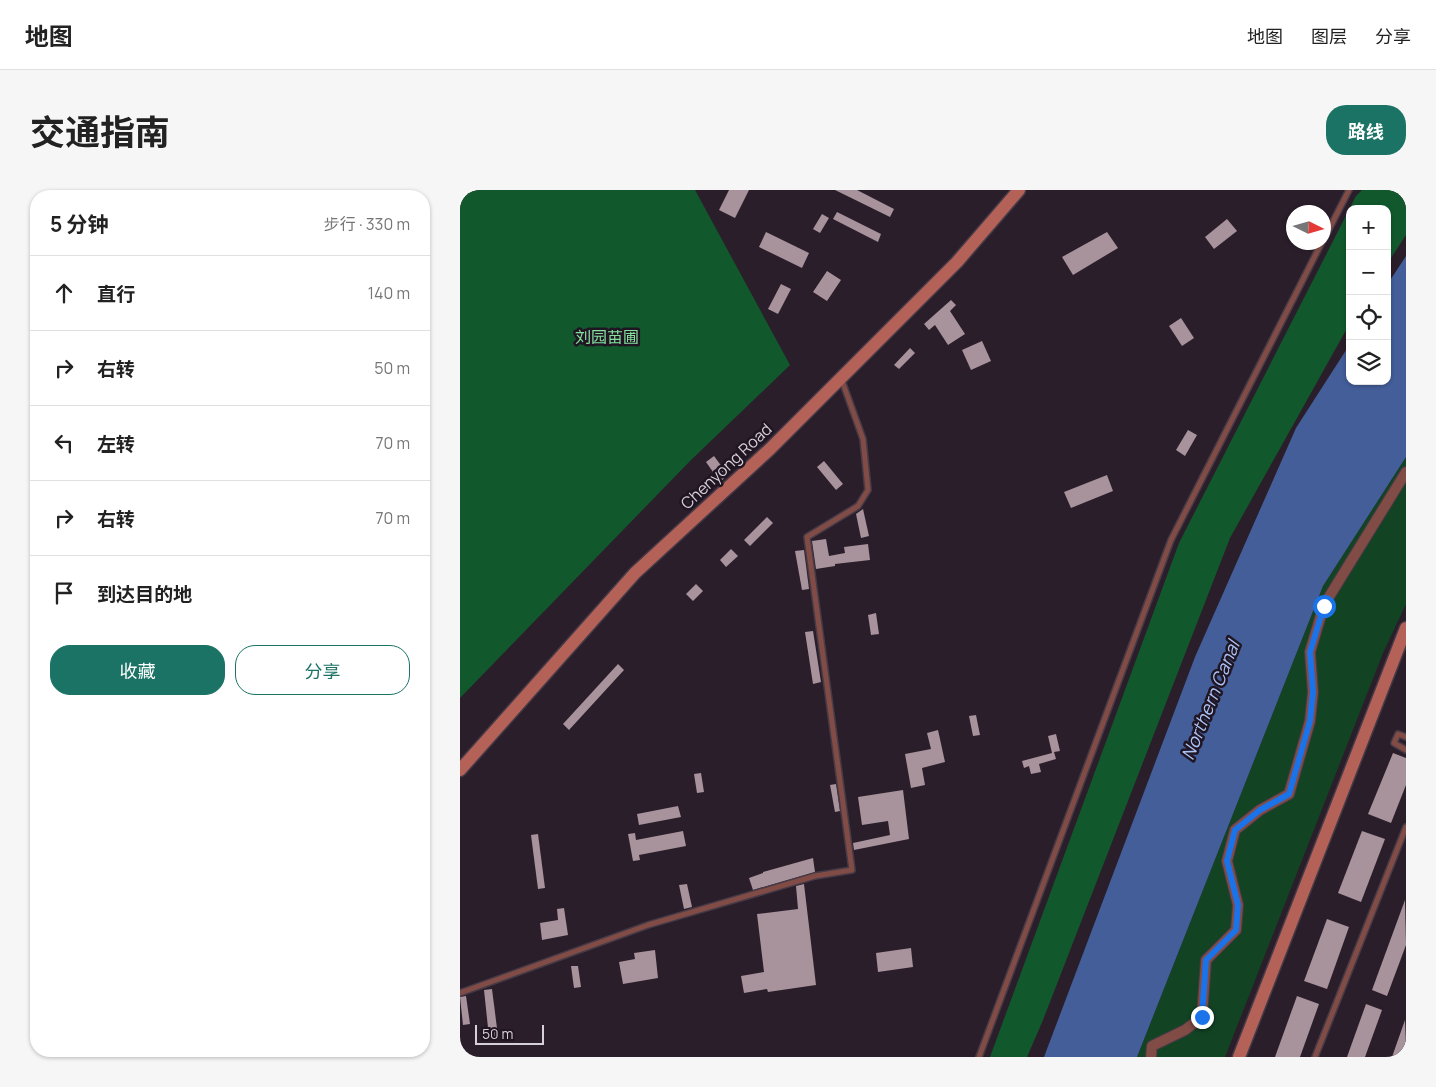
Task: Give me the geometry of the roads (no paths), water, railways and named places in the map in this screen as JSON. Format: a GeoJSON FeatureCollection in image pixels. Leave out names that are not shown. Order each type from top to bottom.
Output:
{"type":"FeatureCollection","features":[{"type":"Feature","properties":{"kind":"main road","name":"Chenyong Road"},"geometry":{"type":"LineString","coordinates":[[460,770],[636,573],[770,449],[957,262],[1019,190]]}},
{"type":"Feature","properties":{"kind":"main road"},"geometry":{"type":"LineString","coordinates":[[1239,1057],[1406,628]]}},
{"type":"Feature","properties":{"kind":"street"},"geometry":{"type":"LineString","coordinates":[[1150,1057],[1152,1046],[1185,1030],[1202,1017],[1206,960],[1236,930],[1238,905],[1227,861],[1235,830],[1260,810],[1289,794],[1310,721],[1313,692],[1310,652],[1324,606],[1406,472]]}},
{"type":"Feature","properties":{"kind":"lane"},"geometry":{"type":"LineString","coordinates":[[1331,225],[1349,190]]}},
{"type":"Feature","properties":{"kind":"lane"},"geometry":{"type":"LineString","coordinates":[[979,1057],[1171,540],[1318,250]]}},
{"type":"Feature","properties":{"kind":"lane"},"geometry":{"type":"LineString","coordinates":[[460,993],[648,925],[815,876],[852,870],[806,537],[858,506],[868,490],[863,440],[841,378]]}},
{"type":"Feature","properties":{"kind":"lane"},"geometry":{"type":"LineString","coordinates":[[1406,737],[1398,734],[1394,743],[1406,750]]}},
{"type":"Feature","properties":{"kind":"lane"},"geometry":{"type":"LineString","coordinates":[[1315,1057],[1406,827]]}},
{"type":"Feature","properties":{"kind":"water","name":"Northern Canal"},"geometry":{"type":"Polygon","coordinates":[[[1406,256],[1406,457],[1323,586],[1137,1057],[1044,1057],[1195,657],[1296,428],[1346,350],[1346,385],[1391,385],[1391,279],[1406,256]]]}},
{"type":"Feature","properties":{"kind":"park label","name":"刘园苗圃"},"geometry":{"type":"Point","coordinates":[607,337]}}]}
